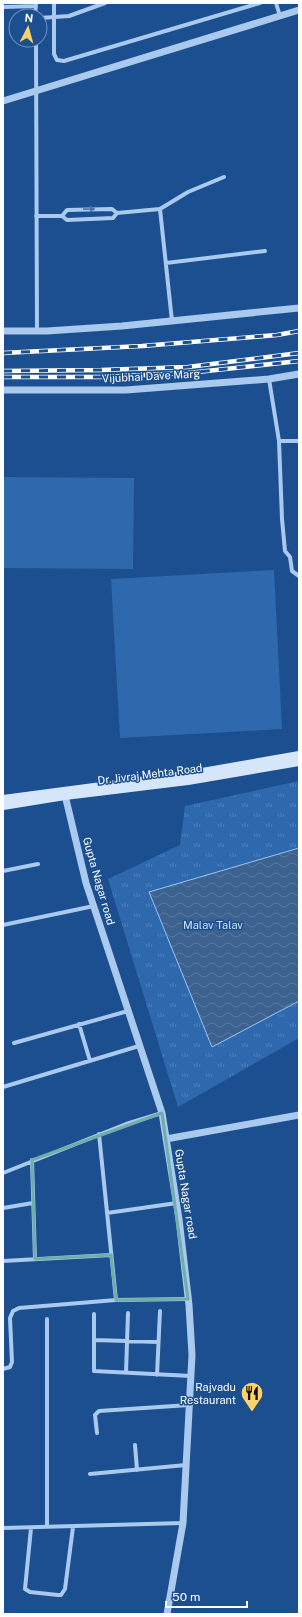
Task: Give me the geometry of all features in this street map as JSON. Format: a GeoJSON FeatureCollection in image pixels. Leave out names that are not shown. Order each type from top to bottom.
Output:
{"type":"FeatureCollection","features":[{"type":"Feature","properties":{"kind":"main road"},"geometry":{"type":"LineString","coordinates":[[3,799],[64,793],[185,775],[299,755]]}},
{"type":"Feature","properties":{"kind":"main road","name":"Dr. Jivraj Mehta Road"},"geometry":{"type":"LineString","coordinates":[[3,806],[64,793],[188,781],[299,762]]}},
{"type":"Feature","properties":{"kind":"street"},"geometry":{"type":"LineString","coordinates":[[54,3],[54,54],[56,60],[64,61],[260,3]]}},
{"type":"Feature","properties":{"kind":"street"},"geometry":{"type":"LineString","coordinates":[[48,17],[69,16],[105,3]]}},
{"type":"Feature","properties":{"kind":"street"},"geometry":{"type":"LineString","coordinates":[[276,3],[280,16]]}},
{"type":"Feature","properties":{"kind":"street"},"geometry":{"type":"LineString","coordinates":[[3,7],[36,4]]}},
{"type":"Feature","properties":{"kind":"street"},"geometry":{"type":"LineString","coordinates":[[3,101],[299,10]]}},
{"type":"Feature","properties":{"kind":"street"},"geometry":{"type":"LineString","coordinates":[[36,48],[37,331]]}},
{"type":"Feature","properties":{"kind":"street"},"geometry":{"type":"LineString","coordinates":[[36,216],[62,216],[67,220],[113,218],[117,213],[160,208],[188,192],[224,178]]}},
{"type":"Feature","properties":{"kind":"street"},"geometry":{"type":"LineString","coordinates":[[160,208],[172,322]]}},
{"type":"Feature","properties":{"kind":"street"},"geometry":{"type":"LineString","coordinates":[[62,216],[67,210],[112,209],[117,213]]}},
{"type":"Feature","properties":{"kind":"street"},"geometry":{"type":"LineString","coordinates":[[166,263],[265,251]]}},
{"type":"Feature","properties":{"kind":"street"},"geometry":{"type":"LineString","coordinates":[[3,330],[37,331],[172,322],[299,308]]}},
{"type":"Feature","properties":{"kind":"street","name":"Vijubhai Dave Marg"},"geometry":{"type":"LineString","coordinates":[[3,390],[126,390],[269,379],[299,374]]}},
{"type":"Feature","properties":{"kind":"street"},"geometry":{"type":"LineString","coordinates":[[269,379],[279,441],[282,519],[285,551],[290,557],[292,571],[299,576]]}},
{"type":"Feature","properties":{"kind":"street"},"geometry":{"type":"LineString","coordinates":[[279,441],[299,441]]}},
{"type":"Feature","properties":{"kind":"street","name":"Gupta Nagar road"},"geometry":{"type":"LineString","coordinates":[[64,793],[86,883],[162,1113],[177,1203],[188,1299],[192,1355],[183,1523],[167,1614]]}},
{"type":"Feature","properties":{"kind":"street"},"geometry":{"type":"LineString","coordinates":[[3,871],[38,864]]}},
{"type":"Feature","properties":{"kind":"street"},"geometry":{"type":"LineString","coordinates":[[3,925],[94,906]]}},
{"type":"Feature","properties":{"kind":"street"},"geometry":{"type":"LineString","coordinates":[[14,1043],[128,1010]]}},
{"type":"Feature","properties":{"kind":"street"},"geometry":{"type":"LineString","coordinates":[[79,1024],[90,1061]]}},
{"type":"Feature","properties":{"kind":"street"},"geometry":{"type":"LineString","coordinates":[[3,1087],[139,1046]]}},
{"type":"Feature","properties":{"kind":"street"},"geometry":{"type":"LineString","coordinates":[[3,1173],[99,1134],[162,1113]]}},
{"type":"Feature","properties":{"kind":"street"},"geometry":{"type":"LineString","coordinates":[[166,1139],[299,1115]]}},
{"type":"Feature","properties":{"kind":"street"},"geometry":{"type":"LineString","coordinates":[[99,1134],[116,1300]]}},
{"type":"Feature","properties":{"kind":"street"},"geometry":{"type":"LineString","coordinates":[[32,1160],[35,1259]]}},
{"type":"Feature","properties":{"kind":"street"},"geometry":{"type":"LineString","coordinates":[[107,1213],[177,1203]]}},
{"type":"Feature","properties":{"kind":"street"},"geometry":{"type":"LineString","coordinates":[[3,1208],[33,1204]]}},
{"type":"Feature","properties":{"kind":"street"},"geometry":{"type":"LineString","coordinates":[[3,1260],[111,1255]]}},
{"type":"Feature","properties":{"kind":"street"},"geometry":{"type":"LineString","coordinates":[[3,1369],[10,1366],[12,1362],[10,1318],[13,1311],[19,1308],[116,1300],[188,1299]]}},
{"type":"Feature","properties":{"kind":"street"},"geometry":{"type":"LineString","coordinates":[[157,1375],[160,1311]]}},
{"type":"Feature","properties":{"kind":"street"},"geometry":{"type":"LineString","coordinates":[[126,1374],[128,1313]]}},
{"type":"Feature","properties":{"kind":"street"},"geometry":{"type":"LineString","coordinates":[[94,1314],[94,1371],[126,1374],[191,1376]]}},
{"type":"Feature","properties":{"kind":"street"},"geometry":{"type":"LineString","coordinates":[[47,1319],[47,1527]]}},
{"type":"Feature","properties":{"kind":"street"},"geometry":{"type":"LineString","coordinates":[[94,1340],[158,1342]]}},
{"type":"Feature","properties":{"kind":"street"},"geometry":{"type":"LineString","coordinates":[[97,1433],[95,1415],[98,1411],[189,1405]]}},
{"type":"Feature","properties":{"kind":"street"},"geometry":{"type":"LineString","coordinates":[[135,1445],[137,1470]]}},
{"type":"Feature","properties":{"kind":"street"},"geometry":{"type":"LineString","coordinates":[[90,1474],[186,1465]]}},
{"type":"Feature","properties":{"kind":"street"},"geometry":{"type":"LineString","coordinates":[[3,1528],[183,1523]]}},
{"type":"Feature","properties":{"kind":"street"},"geometry":{"type":"LineString","coordinates":[[31,1528],[26,1589],[30,1592],[61,1595],[65,1589],[73,1527]]}},
{"type":"Feature","properties":{"kind":"highlighted area"},"geometry":{"type":"Polygon","coordinates":[[[162,1113],[188,1299],[116,1300],[111,1255],[35,1259],[32,1160],[162,1113]]]}},
{"type":"Feature","properties":{"kind":"green space"},"geometry":{"type":"Polygon","coordinates":[[[3,477],[134,478],[133,569],[3,568],[3,477]]]}},
{"type":"Feature","properties":{"kind":"green space"},"geometry":{"type":"Polygon","coordinates":[[[274,570],[282,729],[120,738],[111,579],[274,570]]]}},
{"type":"Feature","properties":{"kind":"green space","name":"Malav Talav"},"geometry":{"type":"Polygon","coordinates":[[[299,781],[299,1038],[178,1107],[108,879],[180,845],[185,806],[299,781]]]}},
{"type":"Feature","properties":{"kind":"water"},"geometry":{"type":"Polygon","coordinates":[[[299,848],[299,1001],[212,1047],[149,892],[299,848]]]}},
{"type":"Feature","properties":{"kind":"railway"},"geometry":{"type":"LineString","coordinates":[[3,353],[142,346],[277,335],[299,331]]}},
{"type":"Feature","properties":{"kind":"railway"},"geometry":{"type":"LineString","coordinates":[[3,371],[188,367],[299,353]]}},
{"type":"Feature","properties":{"kind":"railway"},"geometry":{"type":"LineString","coordinates":[[3,377],[102,377],[188,373],[299,361]]}},
{"type":"Feature","properties":{"kind":"place","name":"Rajvadu Restaurant"},"geometry":{"type":"Point","coordinates":[252,1412]}}]}
